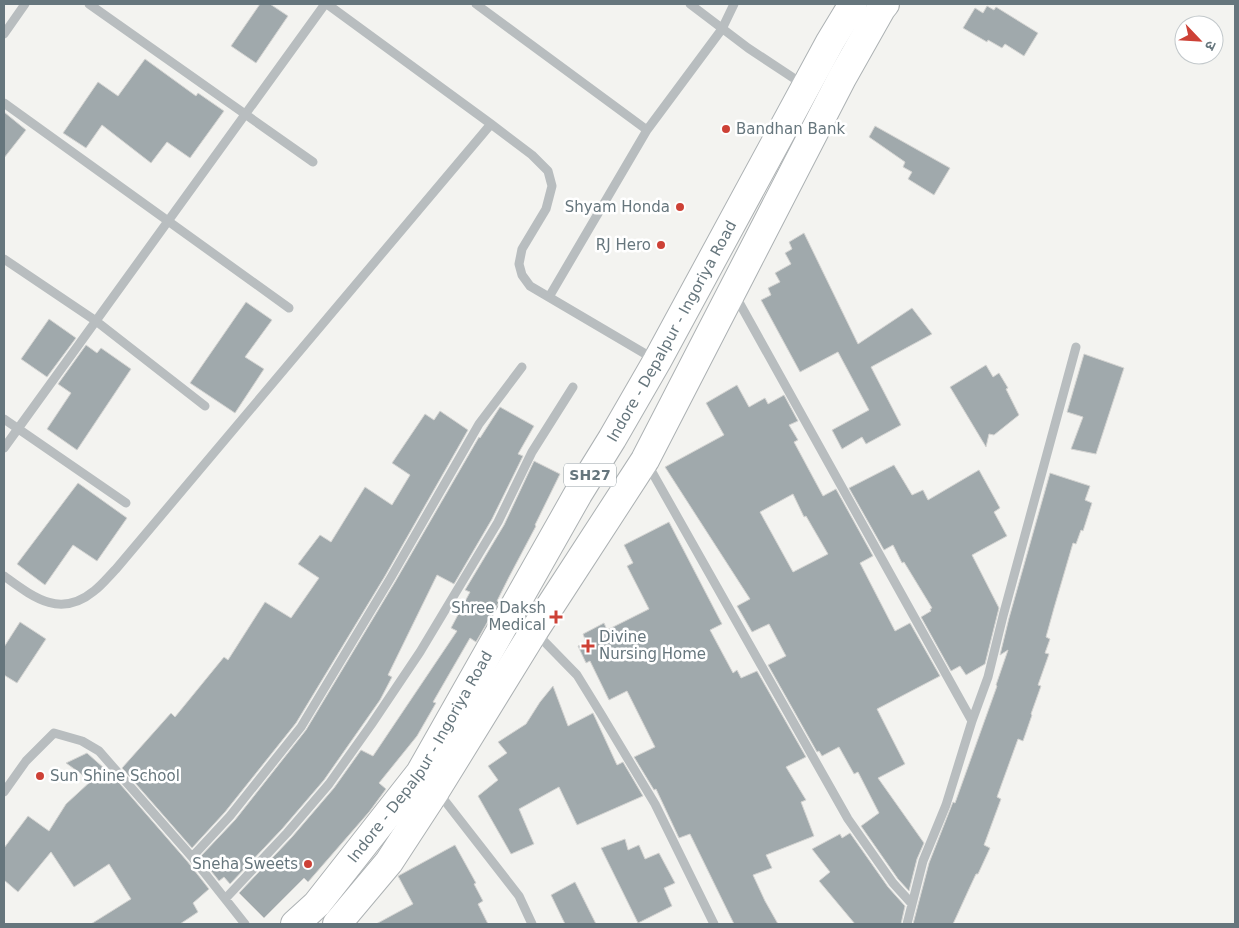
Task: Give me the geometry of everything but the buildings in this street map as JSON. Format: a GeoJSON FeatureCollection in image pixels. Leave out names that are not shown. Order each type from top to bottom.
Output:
{"type":"FeatureCollection","features":[{"type":"Feature","properties":{"kind":"main road","name":"Indore - Depalpur - Ingoriya Road"},"geometry":{"type":"LineString","coordinates":[[295,924],[317,904],[420,773],[578,494],[657,361],[830,42],[853,4]]}},
{"type":"Feature","properties":{"kind":"main road","name":"Indore - Depalpur - Ingoriya Road"},"geometry":{"type":"LineString","coordinates":[[337,924],[389,862],[436,790],[534,631],[645,460],[842,78],[881,9],[886,4]]}},
{"type":"Feature","properties":{"kind":"street"},"geometry":{"type":"LineString","coordinates":[[4,34],[25,4]]}},
{"type":"Feature","properties":{"kind":"street"},"geometry":{"type":"LineString","coordinates":[[89,4],[313,162]]}},
{"type":"Feature","properties":{"kind":"street"},"geometry":{"type":"LineString","coordinates":[[4,448],[326,4],[491,124],[532,155],[548,171],[552,186],[546,209],[522,249],[519,264],[522,275],[530,286],[657,361]]}},
{"type":"Feature","properties":{"kind":"street"},"geometry":{"type":"LineString","coordinates":[[476,4],[647,130]]}},
{"type":"Feature","properties":{"kind":"street"},"geometry":{"type":"LineString","coordinates":[[690,4],[722,29],[806,87]]}},
{"type":"Feature","properties":{"kind":"street"},"geometry":{"type":"LineString","coordinates":[[549,297],[647,130],[722,29],[734,4]]}},
{"type":"Feature","properties":{"kind":"street"},"geometry":{"type":"LineString","coordinates":[[4,103],[289,308]]}},
{"type":"Feature","properties":{"kind":"street"},"geometry":{"type":"LineString","coordinates":[[4,576],[32,596],[53,605],[74,603],[93,592],[116,569],[491,124]]}},
{"type":"Feature","properties":{"kind":"street"},"geometry":{"type":"LineString","coordinates":[[4,258],[96,321],[205,406]]}},
{"type":"Feature","properties":{"kind":"street"},"geometry":{"type":"LineString","coordinates":[[733,291],[972,721]]}},
{"type":"Feature","properties":{"kind":"street"},"geometry":{"type":"LineString","coordinates":[[907,924],[923,862],[946,805],[988,677],[1076,347]]}},
{"type":"Feature","properties":{"kind":"street"},"geometry":{"type":"LineString","coordinates":[[192,857],[230,816],[301,727],[390,579],[479,424],[522,367]]}},
{"type":"Feature","properties":{"kind":"street"},"geometry":{"type":"LineString","coordinates":[[226,898],[287,833],[323,791],[371,725],[420,652],[498,522],[532,452],[573,387]]}},
{"type":"Feature","properties":{"kind":"street"},"geometry":{"type":"LineString","coordinates":[[4,419],[126,503]]}},
{"type":"Feature","properties":{"kind":"street"},"geometry":{"type":"LineString","coordinates":[[645,460],[848,819],[893,883],[912,904]]}},
{"type":"Feature","properties":{"kind":"street"},"geometry":{"type":"LineString","coordinates":[[534,631],[577,674],[655,804],[714,924]]}},
{"type":"Feature","properties":{"kind":"street"},"geometry":{"type":"LineString","coordinates":[[4,792],[26,761],[54,733],[82,740],[99,751],[192,857],[245,924]]}},
{"type":"Feature","properties":{"kind":"street"},"geometry":{"type":"LineString","coordinates":[[436,790],[519,896],[532,924]]}},
{"type":"Feature","properties":{"kind":"place","name":"Bandhan Bank"},"geometry":{"type":"Point","coordinates":[726,129]}},
{"type":"Feature","properties":{"kind":"place","name":"Shyam Honda"},"geometry":{"type":"Point","coordinates":[680,207]}},
{"type":"Feature","properties":{"kind":"place","name":"RJ Hero"},"geometry":{"type":"Point","coordinates":[661,245]}},
{"type":"Feature","properties":{"kind":"place","name":"Shree Daksh Medical"},"geometry":{"type":"Point","coordinates":[556,617]}},
{"type":"Feature","properties":{"kind":"place","name":"Divine Nursing Home"},"geometry":{"type":"Point","coordinates":[588,646]}},
{"type":"Feature","properties":{"kind":"place","name":"Sun Shine School"},"geometry":{"type":"Point","coordinates":[40,776]}},
{"type":"Feature","properties":{"kind":"place","name":"Sneha Sweets"},"geometry":{"type":"Point","coordinates":[308,864]}}]}
